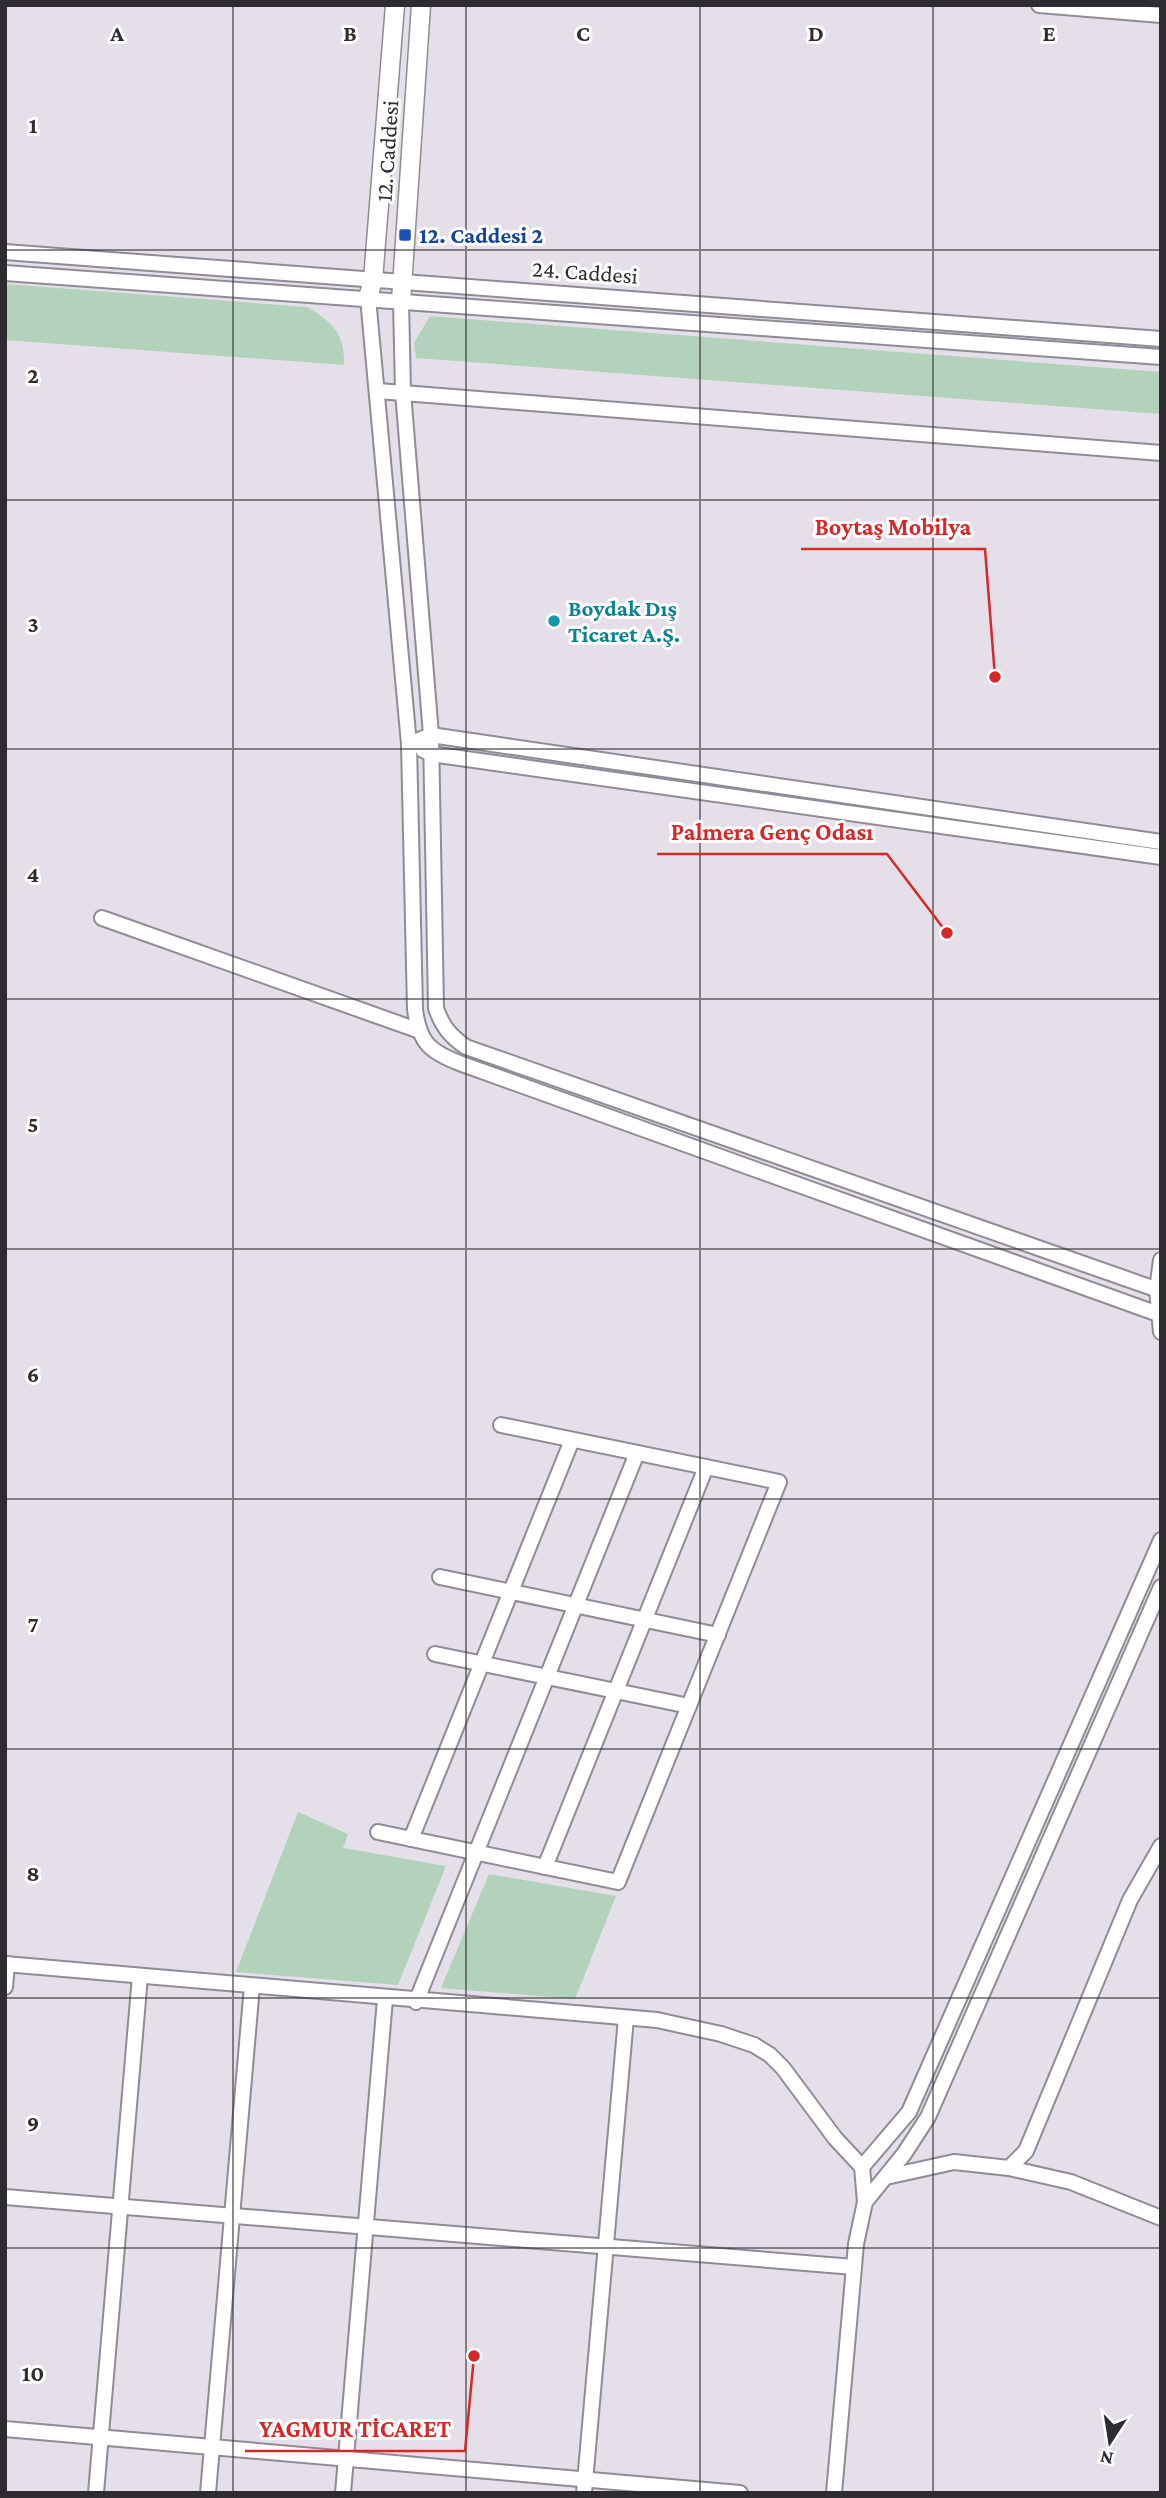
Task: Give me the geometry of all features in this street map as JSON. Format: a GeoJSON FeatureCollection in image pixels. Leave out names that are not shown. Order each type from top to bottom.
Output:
{"type":"FeatureCollection","features":[{"type":"Feature","properties":{"kind":"main road","name":"12. Caddesi"},"geometry":{"type":"LineString","coordinates":[[368,298],[373,280],[395,5]]}},
{"type":"Feature","properties":{"kind":"main road","name":"12. Caddesi"},"geometry":{"type":"LineString","coordinates":[[401,300],[421,5]]}},
{"type":"Feature","properties":{"kind":"street"},"geometry":{"type":"LineString","coordinates":[[1040,5],[1161,15]]}},
{"type":"Feature","properties":{"kind":"street","name":"24. Caddesi"},"geometry":{"type":"LineString","coordinates":[[5,251],[1161,339]]}},
{"type":"Feature","properties":{"kind":"street","name":"24. Caddesi"},"geometry":{"type":"LineString","coordinates":[[5,273],[1161,357]]}},
{"type":"Feature","properties":{"kind":"street"},"geometry":{"type":"LineString","coordinates":[[368,298],[408,744],[417,1030],[430,1049],[462,1064],[1159,1315]]}},
{"type":"Feature","properties":{"kind":"street"},"geometry":{"type":"LineString","coordinates":[[401,300],[403,392],[431,754],[436,1008],[441,1023],[452,1038],[466,1047],[1159,1291]]}},
{"type":"Feature","properties":{"kind":"street"},"geometry":{"type":"LineString","coordinates":[[378,391],[1161,453]]}},
{"type":"Feature","properties":{"kind":"street"},"geometry":{"type":"LineString","coordinates":[[408,744],[430,735],[1161,842]]}},
{"type":"Feature","properties":{"kind":"street"},"geometry":{"type":"LineString","coordinates":[[408,744],[431,754],[1161,857]]}},
{"type":"Feature","properties":{"kind":"street"},"geometry":{"type":"LineString","coordinates":[[102,918],[417,1030]]}},
{"type":"Feature","properties":{"kind":"street"},"geometry":{"type":"LineString","coordinates":[[1161,1261],[1161,1332]]}},
{"type":"Feature","properties":{"kind":"street"},"geometry":{"type":"LineString","coordinates":[[378,1832],[618,1882],[779,1482],[501,1425]]}},
{"type":"Feature","properties":{"kind":"street"},"geometry":{"type":"LineString","coordinates":[[411,1839],[572,1440]]}},
{"type":"Feature","properties":{"kind":"street"},"geometry":{"type":"LineString","coordinates":[[416,2002],[637,1453]]}},
{"type":"Feature","properties":{"kind":"street"},"geometry":{"type":"LineString","coordinates":[[545,1867],[706,1467]]}},
{"type":"Feature","properties":{"kind":"street"},"geometry":{"type":"LineString","coordinates":[[862,2167],[909,2112],[1161,1540]]}},
{"type":"Feature","properties":{"kind":"street"},"geometry":{"type":"LineString","coordinates":[[440,1577],[718,1635]]}},
{"type":"Feature","properties":{"kind":"street"},"geometry":{"type":"LineString","coordinates":[[865,2202],[928,2117],[1161,1587]]}},
{"type":"Feature","properties":{"kind":"street"},"geometry":{"type":"LineString","coordinates":[[435,1654],[689,1706]]}},
{"type":"Feature","properties":{"kind":"street"},"geometry":{"type":"LineString","coordinates":[[1009,2168],[1034,2138],[1130,1900],[1161,1846]]}},
{"type":"Feature","properties":{"kind":"street"},"geometry":{"type":"LineString","coordinates":[[5,1987],[6,1964],[416,2002],[626,2018],[697,2027],[762,2050],[783,2068],[822,2123],[862,2167],[865,2202],[857,2232],[853,2267],[834,2493]]}},
{"type":"Feature","properties":{"kind":"street"},"geometry":{"type":"LineString","coordinates":[[96,2493],[140,1976]]}},
{"type":"Feature","properties":{"kind":"street"},"geometry":{"type":"LineString","coordinates":[[208,2493],[252,1986]]}},
{"type":"Feature","properties":{"kind":"street"},"geometry":{"type":"LineString","coordinates":[[342,2493],[385,1999]]}},
{"type":"Feature","properties":{"kind":"street"},"geometry":{"type":"LineString","coordinates":[[584,2486],[626,2018]]}},
{"type":"Feature","properties":{"kind":"street"},"geometry":{"type":"LineString","coordinates":[[886,2176],[954,2162],[1009,2168],[1071,2182],[1161,2218]]}},
{"type":"Feature","properties":{"kind":"street"},"geometry":{"type":"LineString","coordinates":[[5,2197],[853,2267]]}},
{"type":"Feature","properties":{"kind":"street"},"geometry":{"type":"LineString","coordinates":[[5,2429],[345,2459],[584,2486],[740,2493]]}},
{"type":"Feature","properties":{"kind":"green space"},"geometry":{"type":"Polygon","coordinates":[[[5,284],[307,307],[336,330],[342,345],[344,365],[5,340],[5,284]]]}},
{"type":"Feature","properties":{"kind":"green space"},"geometry":{"type":"Polygon","coordinates":[[[430,316],[1161,372],[1161,414],[416,358],[414,343],[430,316]]]}},
{"type":"Feature","properties":{"kind":"green space"},"geometry":{"type":"Polygon","coordinates":[[[298,1812],[348,1834],[343,1848],[446,1866],[398,1985],[236,1972],[298,1812]]]}},
{"type":"Feature","properties":{"kind":"green space"},"geometry":{"type":"Polygon","coordinates":[[[489,1874],[616,1896],[575,1999],[441,1988],[489,1874]]]}},
{"type":"Feature","properties":{"kind":"place","name":"12. Caddesi 2"},"geometry":{"type":"Point","coordinates":[405,235]}},
{"type":"Feature","properties":{"kind":"place","name":"Boydak Dış Ticaret A.Ş."},"geometry":{"type":"Point","coordinates":[554,621]}},
{"type":"Feature","properties":{"kind":"place","name":"Boytaş Mobilya"},"geometry":{"type":"Point","coordinates":[995,677]}},
{"type":"Feature","properties":{"kind":"place","name":"Palmera Genç Odası"},"geometry":{"type":"Point","coordinates":[947,933]}},
{"type":"Feature","properties":{"kind":"place","name":"YAGMUR TİCARET"},"geometry":{"type":"Point","coordinates":[474,2356]}}]}
